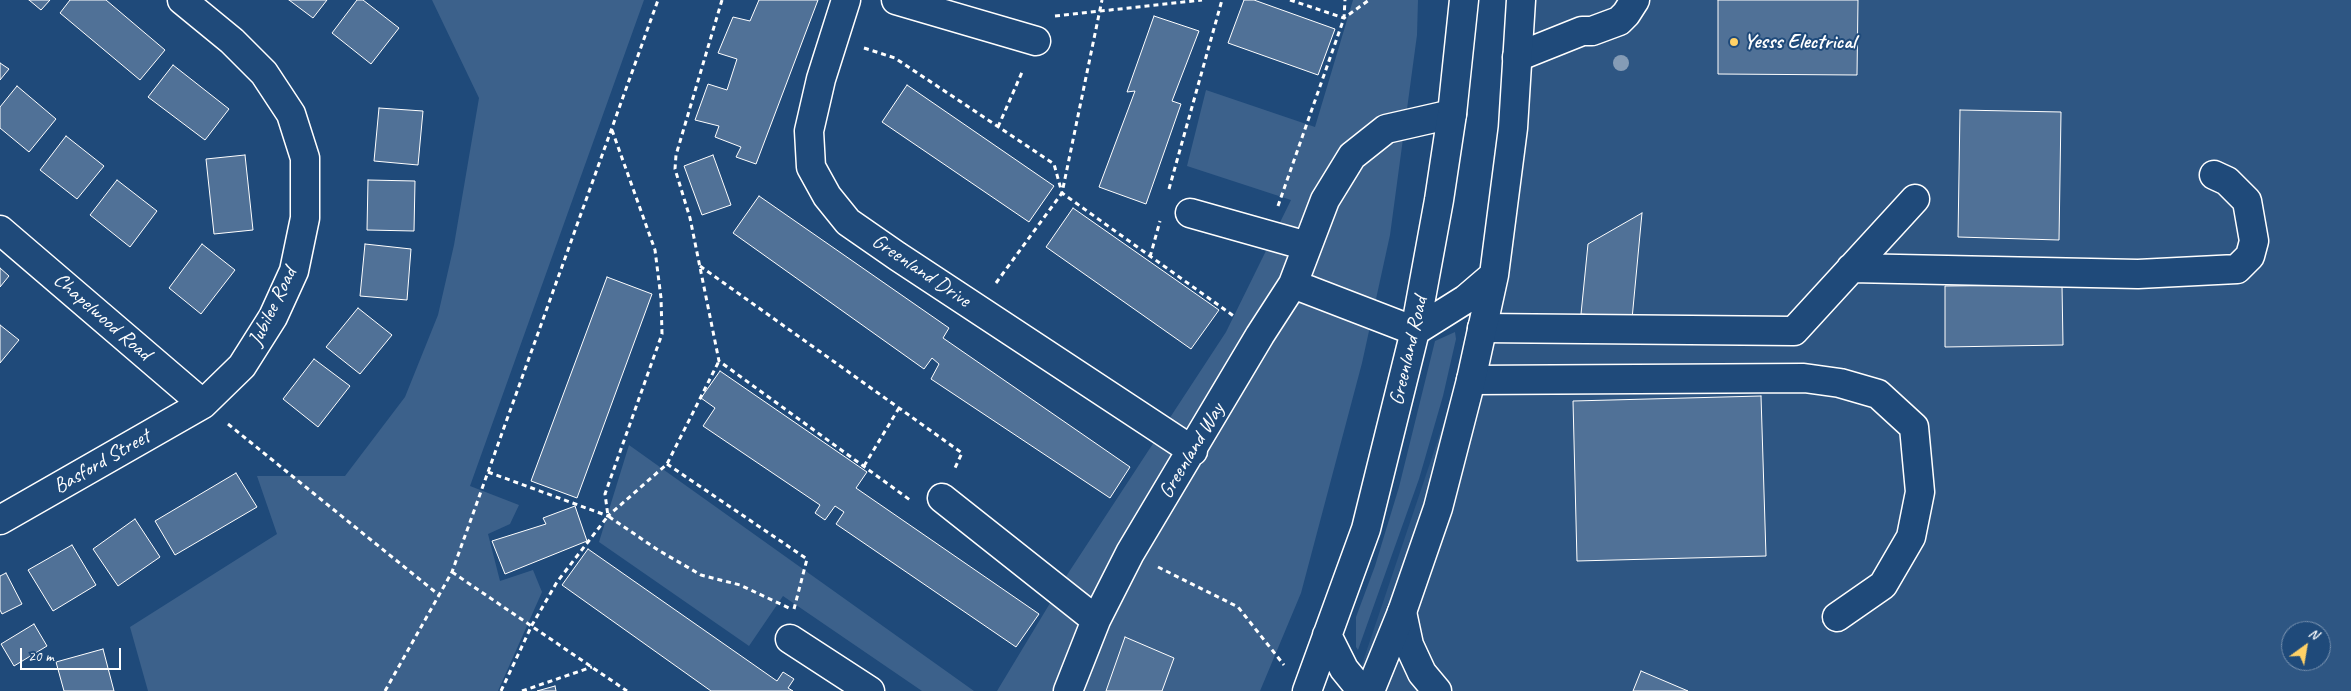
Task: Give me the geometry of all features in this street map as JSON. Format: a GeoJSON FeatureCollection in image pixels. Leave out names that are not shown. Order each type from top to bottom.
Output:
{"type":"FeatureCollection","features":[{"type":"Feature","properties":{"kind":"main road","name":"Jubilee Road"},"geometry":{"type":"LineString","coordinates":[[182,0],[232,41],[264,73],[290,114],[306,158],[306,218],[294,271],[273,316],[242,366],[203,404]]}},
{"type":"Feature","properties":{"kind":"main road","name":"Greenland Drive"},"geometry":{"type":"LineString","coordinates":[[846,0],[821,79],[809,132],[811,166],[827,196],[848,222],[1193,450]]}},
{"type":"Feature","properties":{"kind":"main road"},"geometry":{"type":"LineString","coordinates":[[896,0],[1036,41]]}},
{"type":"Feature","properties":{"kind":"main road","name":"Greenland Road"},"geometry":{"type":"LineString","coordinates":[[1307,691],[1366,529],[1415,330],[1439,200],[1452,114],[1464,0]]}},
{"type":"Feature","properties":{"kind":"main road"},"geometry":{"type":"LineString","coordinates":[[1370,691],[1402,612],[1438,508],[1471,380],[1494,275],[1507,183],[1521,0]]}},
{"type":"Feature","properties":{"kind":"main road"},"geometry":{"type":"LineString","coordinates":[[1517,57],[1582,32],[1592,31],[1619,21],[1635,0]]}},
{"type":"Feature","properties":{"kind":"main road","name":"Greenland Way"},"geometry":{"type":"LineString","coordinates":[[1068,691],[1096,620],[1130,553],[1292,284],[1325,200],[1352,156],[1386,128],[1452,114]]}},
{"type":"Feature","properties":{"kind":"main road"},"geometry":{"type":"LineString","coordinates":[[1851,268],[2138,274],[2237,269],[2250,256],[2254,241],[2247,202],[2227,181],[2214,175]]}},
{"type":"Feature","properties":{"kind":"main road"},"geometry":{"type":"LineString","coordinates":[[1482,328],[1794,331],[1915,199]]}},
{"type":"Feature","properties":{"kind":"main road"},"geometry":{"type":"LineString","coordinates":[[1190,213],[1307,246]]}},
{"type":"Feature","properties":{"kind":"main road","name":"Chapelwood Road"},"geometry":{"type":"LineString","coordinates":[[0,230],[203,404]]}},
{"type":"Feature","properties":{"kind":"main road"},"geometry":{"type":"LineString","coordinates":[[1292,284],[1415,330],[1466,299],[1494,275]]}},
{"type":"Feature","properties":{"kind":"main road"},"geometry":{"type":"LineString","coordinates":[[1471,380],[1804,378],[1840,382],[1878,394],[1914,427],[1920,492],[1911,537],[1883,585],[1837,617]]}},
{"type":"Feature","properties":{"kind":"main road","name":"Basford Street"},"geometry":{"type":"LineString","coordinates":[[0,520],[203,404]]}},
{"type":"Feature","properties":{"kind":"main road"},"geometry":{"type":"LineString","coordinates":[[942,498],[1096,620]]}},
{"type":"Feature","properties":{"kind":"main road"},"geometry":{"type":"LineString","coordinates":[[1402,612],[1409,645],[1422,673],[1437,691]]}},
{"type":"Feature","properties":{"kind":"main road"},"geometry":{"type":"LineString","coordinates":[[1327,635],[1344,669],[1362,691]]}},
{"type":"Feature","properties":{"kind":"main road"},"geometry":{"type":"LineString","coordinates":[[790,639],[870,691]]}},
{"type":"Feature","properties":{"kind":"path"},"geometry":{"type":"LineString","coordinates":[[385,691],[452,572],[658,0]]}},
{"type":"Feature","properties":{"kind":"path"},"geometry":{"type":"LineString","coordinates":[[501,691],[532,625],[557,582],[608,516],[667,464],[719,361],[690,218],[675,169],[676,155],[722,0]]}},
{"type":"Feature","properties":{"kind":"path"},"geometry":{"type":"LineString","coordinates":[[977,309],[1062,193],[1102,0]]}},
{"type":"Feature","properties":{"kind":"path"},"geometry":{"type":"LineString","coordinates":[[998,127],[1047,17],[1202,0]]}},
{"type":"Feature","properties":{"kind":"path"},"geometry":{"type":"LineString","coordinates":[[1168,190],[1222,0]]}},
{"type":"Feature","properties":{"kind":"path"},"geometry":{"type":"LineString","coordinates":[[1290,0],[1344,18]]}},
{"type":"Feature","properties":{"kind":"path"},"geometry":{"type":"LineString","coordinates":[[1266,235],[1344,18],[1345,0]]}},
{"type":"Feature","properties":{"kind":"path"},"geometry":{"type":"LineString","coordinates":[[1344,18],[1369,0]]}},
{"type":"Feature","properties":{"kind":"path"},"geometry":{"type":"LineString","coordinates":[[833,38],[895,58],[1054,164],[1062,193],[1260,335]]}},
{"type":"Feature","properties":{"kind":"path"},"geometry":{"type":"LineString","coordinates":[[608,516],[605,494],[662,334],[662,298],[655,250],[612,130]]}},
{"type":"Feature","properties":{"kind":"path"},"geometry":{"type":"LineString","coordinates":[[1150,256],[1160,218]]}},
{"type":"Feature","properties":{"kind":"path"},"geometry":{"type":"LineString","coordinates":[[700,266],[962,453],[942,498],[929,513],[719,361]]}},
{"type":"Feature","properties":{"kind":"path"},"geometry":{"type":"LineString","coordinates":[[203,404],[439,595]]}},
{"type":"Feature","properties":{"kind":"path"},"geometry":{"type":"LineString","coordinates":[[864,466],[899,408]]}},
{"type":"Feature","properties":{"kind":"path"},"geometry":{"type":"LineString","coordinates":[[488,472],[608,516],[658,550],[701,575],[740,585],[794,610],[807,559],[667,464]]}},
{"type":"Feature","properties":{"kind":"path"},"geometry":{"type":"LineString","coordinates":[[1130,553],[1238,607],[1287,668]]}},
{"type":"Feature","properties":{"kind":"path"},"geometry":{"type":"LineString","coordinates":[[452,572],[627,691]]}},
{"type":"Feature","properties":{"kind":"path"},"geometry":{"type":"LineString","coordinates":[[522,691],[592,666]]}},
{"type":"Feature","properties":{"kind":"shaded area"},"geometry":{"type":"Polygon","coordinates":[[[432,0],[644,0],[470,486],[519,505],[510,524],[488,534],[500,581],[533,570],[542,592],[498,691],[148,691],[130,627],[277,534],[257,476],[345,476],[405,397],[438,315],[454,245],[479,98],[432,0]]]}},
{"type":"Feature","properties":{"kind":"shaded area"},"geometry":{"type":"Polygon","coordinates":[[[1353,0],[1418,0],[1417,35],[1390,235],[1362,363],[1301,593],[1260,691],[997,691],[1067,575],[1226,332],[1291,200],[1187,166],[1206,90],[1315,127],[1353,0]]]}},
{"type":"Feature","properties":{"kind":"shaded area"},"geometry":{"type":"Polygon","coordinates":[[[1519,0],[2351,0],[2351,691],[1353,691],[1504,244],[1519,0]]]}},
{"type":"Feature","properties":{"kind":"shaded area"},"geometry":{"type":"Polygon","coordinates":[[[1455,332],[1456,339],[1443,396],[1419,479],[1358,650],[1356,647],[1356,617],[1375,566],[1399,487],[1435,341],[1455,332]]]}},
{"type":"Feature","properties":{"kind":"shaded area"},"geometry":{"type":"Polygon","coordinates":[[[629,445],[974,691],[922,691],[783,596],[749,646],[599,542],[629,445]]]}},
{"type":"Feature","properties":{"kind":"building"},"geometry":{"type":"Polygon","coordinates":[[[29,0],[50,0],[41,10],[29,0]]]}},
{"type":"Feature","properties":{"kind":"building"},"geometry":{"type":"Polygon","coordinates":[[[70,0],[106,0],[165,50],[140,80],[60,13],[70,0]]]}},
{"type":"Feature","properties":{"kind":"building"},"geometry":{"type":"Polygon","coordinates":[[[289,0],[327,0],[313,18],[289,0]]]}},
{"type":"Feature","properties":{"kind":"building"},"geometry":{"type":"Polygon","coordinates":[[[357,0],[363,0],[399,28],[371,64],[332,33],[357,0]]]}},
{"type":"Feature","properties":{"kind":"building"},"geometry":{"type":"Polygon","coordinates":[[[759,0],[818,0],[756,164],[736,157],[741,147],[715,137],[719,126],[695,120],[708,84],[727,90],[737,59],[718,53],[733,17],[750,21],[759,0]]]}},
{"type":"Feature","properties":{"kind":"building"},"geometry":{"type":"Polygon","coordinates":[[[1244,0],[1254,0],[1335,29],[1318,75],[1228,43],[1244,0]]]}},
{"type":"Feature","properties":{"kind":"building"},"geometry":{"type":"Polygon","coordinates":[[[1718,0],[1858,0],[1857,75],[1718,74],[1718,0]]]}},
{"type":"Feature","properties":{"kind":"building"},"geometry":{"type":"Polygon","coordinates":[[[1154,16],[1199,31],[1172,101],[1181,104],[1146,204],[1099,187],[1135,91],[1127,92],[1154,16]]]}},
{"type":"Feature","properties":{"kind":"building"},"geometry":{"type":"Polygon","coordinates":[[[0,63],[9,69],[0,80],[0,63]]]}},
{"type":"Feature","properties":{"kind":"building"},"geometry":{"type":"Polygon","coordinates":[[[173,65],[229,109],[205,140],[148,97],[173,65]]]}},
{"type":"Feature","properties":{"kind":"building"},"geometry":{"type":"Polygon","coordinates":[[[907,85],[1054,186],[1029,222],[882,122],[907,85]]]}},
{"type":"Feature","properties":{"kind":"building"},"geometry":{"type":"Polygon","coordinates":[[[17,86],[56,119],[29,152],[0,128],[0,107],[17,86]]]}},
{"type":"Feature","properties":{"kind":"building"},"geometry":{"type":"Polygon","coordinates":[[[379,108],[423,111],[418,165],[374,161],[379,108]]]}},
{"type":"Feature","properties":{"kind":"building"},"geometry":{"type":"Polygon","coordinates":[[[1960,110],[2061,112],[2059,240],[1958,237],[1960,110]]]}},
{"type":"Feature","properties":{"kind":"building"},"geometry":{"type":"Polygon","coordinates":[[[66,136],[104,166],[77,199],[40,170],[66,136]]]}},
{"type":"Feature","properties":{"kind":"building"},"geometry":{"type":"Polygon","coordinates":[[[245,155],[253,230],[214,234],[206,159],[245,155]]]}},
{"type":"Feature","properties":{"kind":"building"},"geometry":{"type":"Polygon","coordinates":[[[713,155],[731,205],[702,215],[684,166],[713,155]]]}},
{"type":"Feature","properties":{"kind":"building"},"geometry":{"type":"Polygon","coordinates":[[[117,180],[157,211],[130,247],[90,215],[117,180]]]}},
{"type":"Feature","properties":{"kind":"building"},"geometry":{"type":"Polygon","coordinates":[[[368,180],[415,181],[414,231],[367,230],[368,180]]]}},
{"type":"Feature","properties":{"kind":"building"},"geometry":{"type":"Polygon","coordinates":[[[759,196],[949,328],[943,338],[1130,467],[1110,498],[931,379],[939,364],[932,358],[924,369],[733,233],[759,196]]]}},
{"type":"Feature","properties":{"kind":"building"},"geometry":{"type":"Polygon","coordinates":[[[1073,208],[1219,310],[1191,349],[1046,247],[1073,208]]]}},
{"type":"Feature","properties":{"kind":"building"},"geometry":{"type":"Polygon","coordinates":[[[1642,213],[1632,319],[1581,314],[1588,244],[1642,213]]]}},
{"type":"Feature","properties":{"kind":"building"},"geometry":{"type":"Polygon","coordinates":[[[202,244],[235,270],[201,314],[169,288],[202,244]]]}},
{"type":"Feature","properties":{"kind":"building"},"geometry":{"type":"Polygon","coordinates":[[[365,244],[411,249],[407,300],[360,296],[365,244]]]}},
{"type":"Feature","properties":{"kind":"building"},"geometry":{"type":"Polygon","coordinates":[[[0,268],[9,276],[0,287],[0,268]]]}},
{"type":"Feature","properties":{"kind":"building"},"geometry":{"type":"Polygon","coordinates":[[[607,277],[652,294],[577,498],[531,481],[607,277]]]}},
{"type":"Feature","properties":{"kind":"building"},"geometry":{"type":"Polygon","coordinates":[[[2062,285],[2063,345],[1945,347],[1945,286],[2062,285]]]}},
{"type":"Feature","properties":{"kind":"building"},"geometry":{"type":"Polygon","coordinates":[[[358,308],[392,335],[360,374],[326,347],[358,308]]]}},
{"type":"Feature","properties":{"kind":"building"},"geometry":{"type":"Polygon","coordinates":[[[0,325],[19,340],[0,363],[0,325]]]}},
{"type":"Feature","properties":{"kind":"building"},"geometry":{"type":"Polygon","coordinates":[[[314,359],[350,386],[318,427],[283,399],[314,359]]]}},
{"type":"Feature","properties":{"kind":"building"},"geometry":{"type":"Polygon","coordinates":[[[720,371],[867,472],[856,488],[1039,614],[1016,647],[836,524],[844,512],[835,506],[825,520],[815,513],[820,505],[703,426],[715,408],[701,398],[720,371]]]}},
{"type":"Feature","properties":{"kind":"building"},"geometry":{"type":"Polygon","coordinates":[[[1761,396],[1766,556],[1577,561],[1573,401],[1761,396]]]}},
{"type":"Feature","properties":{"kind":"building"},"geometry":{"type":"Polygon","coordinates":[[[236,473],[257,507],[175,555],[155,521],[236,473]]]}},
{"type":"Feature","properties":{"kind":"building"},"geometry":{"type":"Polygon","coordinates":[[[575,506],[587,541],[505,574],[492,541],[546,524],[543,518],[575,506]]]}},
{"type":"Feature","properties":{"kind":"building"},"geometry":{"type":"Polygon","coordinates":[[[135,519],[160,557],[118,586],[93,549],[135,519]]]}},
{"type":"Feature","properties":{"kind":"building"},"geometry":{"type":"Polygon","coordinates":[[[72,545],[96,585],[53,611],[28,570],[72,545]]]}},
{"type":"Feature","properties":{"kind":"building"},"geometry":{"type":"Polygon","coordinates":[[[588,549],[777,681],[783,672],[794,679],[788,688],[793,691],[711,691],[562,585],[588,549]]]}},
{"type":"Feature","properties":{"kind":"building"},"geometry":{"type":"Polygon","coordinates":[[[6,573],[22,604],[2,614],[0,610],[0,576],[6,573]]]}},
{"type":"Feature","properties":{"kind":"building"},"geometry":{"type":"Polygon","coordinates":[[[34,624],[47,646],[14,666],[1,644],[34,624]]]}},
{"type":"Feature","properties":{"kind":"building"},"geometry":{"type":"Polygon","coordinates":[[[1125,637],[1174,658],[1162,691],[1106,691],[1125,637]]]}},
{"type":"Feature","properties":{"kind":"building"},"geometry":{"type":"Polygon","coordinates":[[[103,649],[114,691],[64,691],[56,662],[103,649]]]}},
{"type":"Feature","properties":{"kind":"building"},"geometry":{"type":"Polygon","coordinates":[[[1641,671],[1688,691],[1633,691],[1641,671]]]}},
{"type":"Feature","properties":{"kind":"building"},"geometry":{"type":"Polygon","coordinates":[[[555,686],[556,691],[537,691],[555,686]]]}},
{"type":"Feature","properties":{"kind":"place","name":"Yesss Electrical"},"geometry":{"type":"Point","coordinates":[1734,42]}}]}
